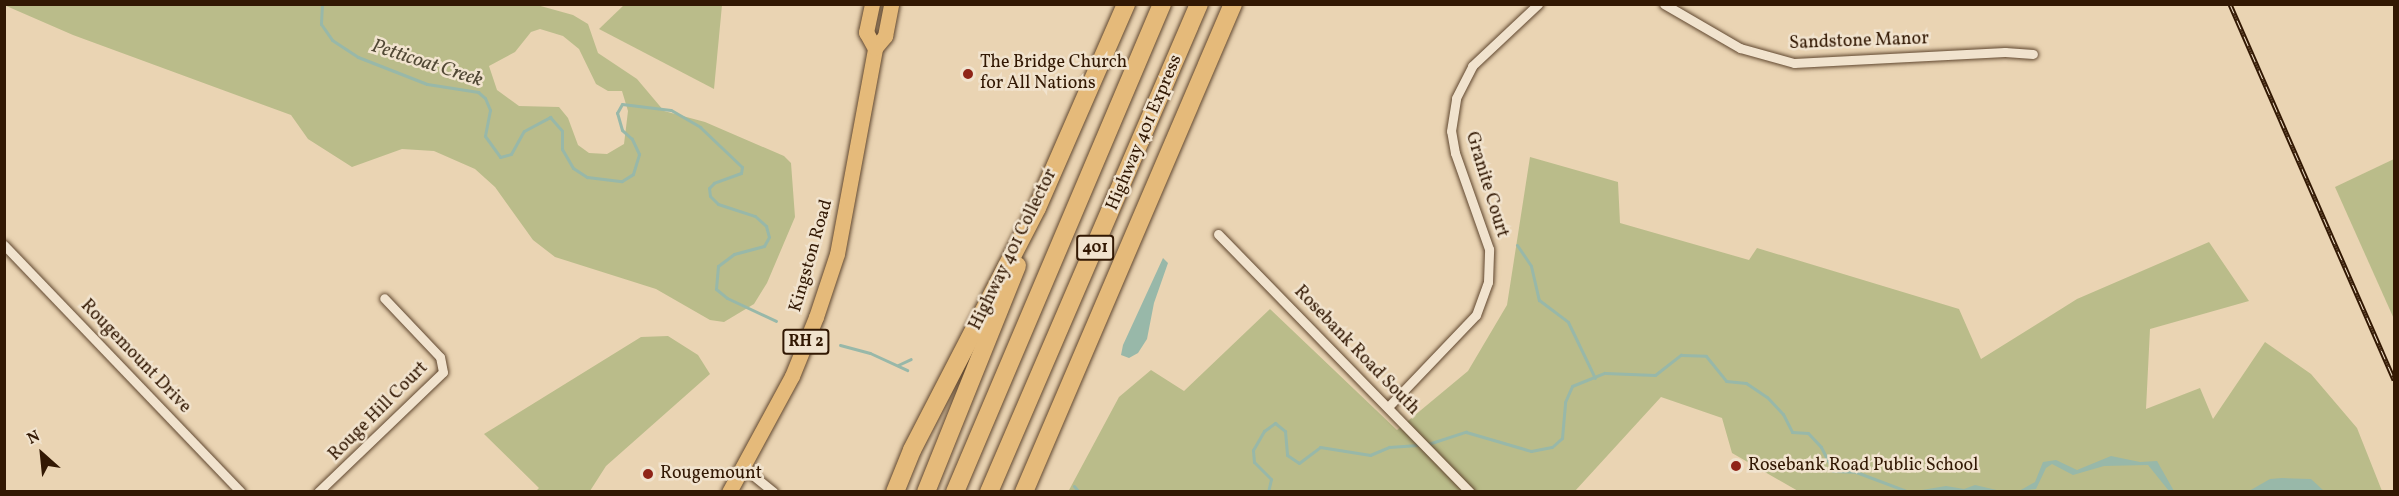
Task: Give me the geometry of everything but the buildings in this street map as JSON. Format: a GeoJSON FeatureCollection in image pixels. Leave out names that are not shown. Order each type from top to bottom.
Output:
{"type":"FeatureCollection","features":[{"type":"Feature","properties":{"kind":"highway","name":"Highway 401 Collector"},"geometry":{"type":"LineString","coordinates":[[895,492],[912,450],[1037,208],[1126,4]]}},
{"type":"Feature","properties":{"kind":"highway","name":"Highway 401 Express"},"geometry":{"type":"LineString","coordinates":[[955,492],[1162,4]]}},
{"type":"Feature","properties":{"kind":"highway","name":"Highway 401 Express"},"geometry":{"type":"LineString","coordinates":[[989,492],[1199,4]]}},
{"type":"Feature","properties":{"kind":"highway","name":"401"},"geometry":{"type":"LineString","coordinates":[[1024,492],[1233,4]]}},
{"type":"Feature","properties":{"kind":"highway"},"geometry":{"type":"LineString","coordinates":[[926,492],[1005,303],[1037,208]]}},
{"type":"Feature","properties":{"kind":"main road","name":"Kingston Road"},"geometry":{"type":"LineString","coordinates":[[872,4],[866,32],[875,48]]}},
{"type":"Feature","properties":{"kind":"main road","name":"Kingston Road"},"geometry":{"type":"LineString","coordinates":[[729,492],[792,376],[837,254],[875,48],[885,36],[891,4]]}},
{"type":"Feature","properties":{"kind":"street","name":"Granite Court"},"geometry":{"type":"LineString","coordinates":[[1388,407],[1476,315],[1488,282],[1489,249],[1455,153],[1451,131],[1456,98],[1472,66],[1538,4]]}},
{"type":"Feature","properties":{"kind":"street","name":"Sandstone Manor"},"geometry":{"type":"LineString","coordinates":[[1664,4],[1740,48],[1794,63],[2006,51],[2033,54]]}},
{"type":"Feature","properties":{"kind":"street","name":"Rosebank Road South"},"geometry":{"type":"LineString","coordinates":[[1218,234],[1470,492]]}},
{"type":"Feature","properties":{"kind":"street","name":"Rougemount Drive"},"geometry":{"type":"LineString","coordinates":[[4,246],[241,492]]}},
{"type":"Feature","properties":{"kind":"street","name":"Rouge Hill Court"},"geometry":{"type":"LineString","coordinates":[[318,492],[443,372],[440,357],[384,298]]}},
{"type":"Feature","properties":{"kind":"street"},"geometry":{"type":"LineString","coordinates":[[744,468],[774,492]]}},
{"type":"Feature","properties":{"kind":"green space"},"geometry":{"type":"Polygon","coordinates":[[[4,5],[537,5],[573,15],[588,24],[598,53],[637,79],[664,111],[705,122],[784,156],[791,163],[795,217],[767,283],[754,304],[724,322],[710,320],[656,289],[555,257],[533,240],[495,187],[475,169],[434,151],[402,149],[352,167],[308,139],[291,115],[73,35],[4,5]],[[540,29],[531,32],[515,52],[489,66],[497,90],[519,106],[559,107],[568,118],[578,145],[589,153],[607,154],[624,144],[628,111],[622,91],[608,91],[596,84],[579,49],[563,36],[540,29]]]}},
{"type":"Feature","properties":{"kind":"green space"},"geometry":{"type":"Polygon","coordinates":[[[624,5],[722,5],[714,89],[599,29],[624,5]]]}},
{"type":"Feature","properties":{"kind":"green space"},"geometry":{"type":"Polygon","coordinates":[[[1530,157],[1618,182],[1620,223],[1749,260],[1757,248],[1959,309],[1981,359],[2077,299],[2209,242],[2249,301],[2150,329],[2146,409],[2200,388],[2213,419],[2265,342],[2311,374],[2357,428],[2382,491],[1798,491],[1732,453],[1722,418],[1661,397],[1575,491],[1068,492],[1119,397],[1151,370],[1184,391],[1270,309],[1397,430],[1468,371],[1507,305],[1530,157]]]}},
{"type":"Feature","properties":{"kind":"green space"},"geometry":{"type":"Polygon","coordinates":[[[2394,159],[2394,319],[2335,187],[2394,159]]]}},
{"type":"Feature","properties":{"kind":"green space"},"geometry":{"type":"Polygon","coordinates":[[[668,336],[698,355],[710,374],[606,466],[590,491],[536,491],[539,488],[484,434],[641,337],[668,336]]]}},
{"type":"Feature","properties":{"kind":"shaded area"},"geometry":{"type":"Polygon","coordinates":[[[1163,258],[1168,263],[1154,303],[1147,339],[1138,353],[1129,358],[1121,355],[1123,345],[1163,258]]]}},
{"type":"Feature","properties":{"kind":"shaded area"},"geometry":{"type":"Polygon","coordinates":[[[2111,456],[2140,462],[2157,461],[2174,491],[2169,491],[2148,465],[2104,466],[2073,475],[2052,464],[2046,468],[2036,489],[2019,491],[2035,482],[2043,462],[2056,460],[2077,470],[2111,456]]]}},
{"type":"Feature","properties":{"kind":"shaded area"},"geometry":{"type":"Polygon","coordinates":[[[2270,479],[2311,479],[2324,491],[2249,491],[2270,479]]]}},
{"type":"Feature","properties":{"kind":"shaded area"},"geometry":{"type":"Polygon","coordinates":[[[1975,485],[2001,491],[1916,491],[1946,486],[1964,489],[1975,485]]]}},
{"type":"Feature","properties":{"kind":"waterway","name":"Petticoat Creek"},"geometry":{"type":"LineString","coordinates":[[322,4],[321,24],[332,40],[358,57],[427,84],[478,92],[485,98],[490,110],[485,136],[500,157],[511,154],[524,131],[550,117],[562,131],[562,149],[573,168],[587,177],[622,181],[633,174],[639,154],[632,139],[622,130],[617,113],[622,104],[671,110],[700,127],[742,167],[741,173],[714,183],[709,188],[710,196],[718,204],[755,216],[766,226],[769,237],[764,246],[734,254],[718,266],[716,289],[727,298],[776,321]]}},
{"type":"Feature","properties":{"kind":"waterway"},"geometry":{"type":"LineString","coordinates":[[1517,245],[1531,266],[1539,300],[1568,322],[1595,378]]}},
{"type":"Feature","properties":{"kind":"waterway","name":"Petticoat Creek"},"geometry":{"type":"LineString","coordinates":[[840,345],[870,353],[907,370]]}},
{"type":"Feature","properties":{"kind":"waterway","name":"Petticoat Creek"},"geometry":{"type":"LineString","coordinates":[[1428,444],[1466,432],[1531,451],[1552,447],[1562,438],[1565,402],[1572,386],[1605,373],[1655,375],[1681,355],[1706,356],[1726,381],[1746,383],[1767,397],[1783,414],[1792,432],[1808,433],[1821,447],[1833,471],[1856,472],[1909,492]]}},
{"type":"Feature","properties":{"kind":"waterway","name":"Petticoat Creek"},"geometry":{"type":"LineString","coordinates":[[898,365],[911,359]]}},
{"type":"Feature","properties":{"kind":"waterway","name":"Petticoat Creek"},"geometry":{"type":"LineString","coordinates":[[1268,492],[1271,479],[1254,462],[1253,450],[1264,431],[1275,423],[1285,431],[1287,455],[1299,463],[1320,447],[1370,455],[1389,447],[1421,445]]}},
{"type":"Feature","properties":{"kind":"waterway","name":"Petticoat Creek"},"geometry":{"type":"LineString","coordinates":[[1074,486],[1079,492]]}},
{"type":"Feature","properties":{"kind":"waterway","name":"Petticoat Creek"},"geometry":{"type":"LineString","coordinates":[[1181,492],[1204,492]]}},
{"type":"Feature","properties":{"kind":"railway"},"geometry":{"type":"LineString","coordinates":[[2230,4],[2394,380]]}},
{"type":"Feature","properties":{"kind":"place","name":"The Bridge Church for All Nations"},"geometry":{"type":"Point","coordinates":[968,74]}},
{"type":"Feature","properties":{"kind":"place","name":"Rosebank Road Public School"},"geometry":{"type":"Point","coordinates":[1736,466]}},
{"type":"Feature","properties":{"kind":"place","name":"Rougemount"},"geometry":{"type":"Point","coordinates":[648,474]}}]}
